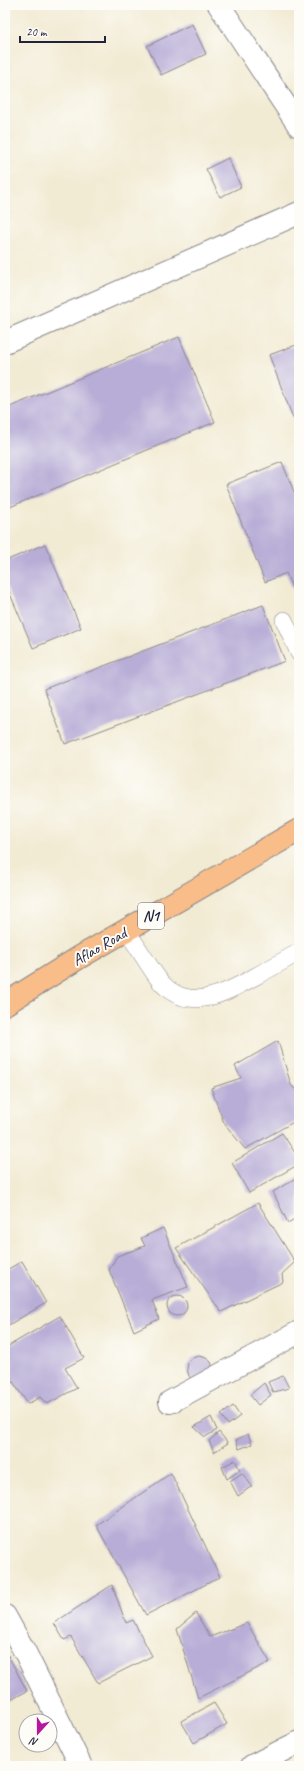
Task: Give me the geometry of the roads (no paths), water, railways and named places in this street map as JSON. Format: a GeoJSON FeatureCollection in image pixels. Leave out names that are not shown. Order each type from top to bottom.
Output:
{"type":"FeatureCollection","features":[{"type":"Feature","properties":{"kind":"highway","name":"Aflao Road"},"geometry":{"type":"LineString","coordinates":[[5,1003],[126,930],[299,830]]}},
{"type":"Feature","properties":{"kind":"street"},"geometry":{"type":"LineString","coordinates":[[219,5],[299,126]]}},
{"type":"Feature","properties":{"kind":"street"},"geometry":{"type":"LineString","coordinates":[[5,342],[299,213]]}},
{"type":"Feature","properties":{"kind":"street"},"geometry":{"type":"LineString","coordinates":[[170,1402],[299,1332]]}},
{"type":"Feature","properties":{"kind":"street"},"geometry":{"type":"LineString","coordinates":[[5,1616],[26,1654],[81,1766]]}},
{"type":"Feature","properties":{"kind":"street"},"geometry":{"type":"LineString","coordinates":[[252,1766],[299,1742]]}},
{"type":"Feature","properties":{"kind":"lane"},"geometry":{"type":"LineString","coordinates":[[284,620],[299,653]]}},
{"type":"Feature","properties":{"kind":"lane"},"geometry":{"type":"LineString","coordinates":[[126,930],[161,981],[173,991],[185,997],[205,998],[226,993],[299,952]]}}]}
